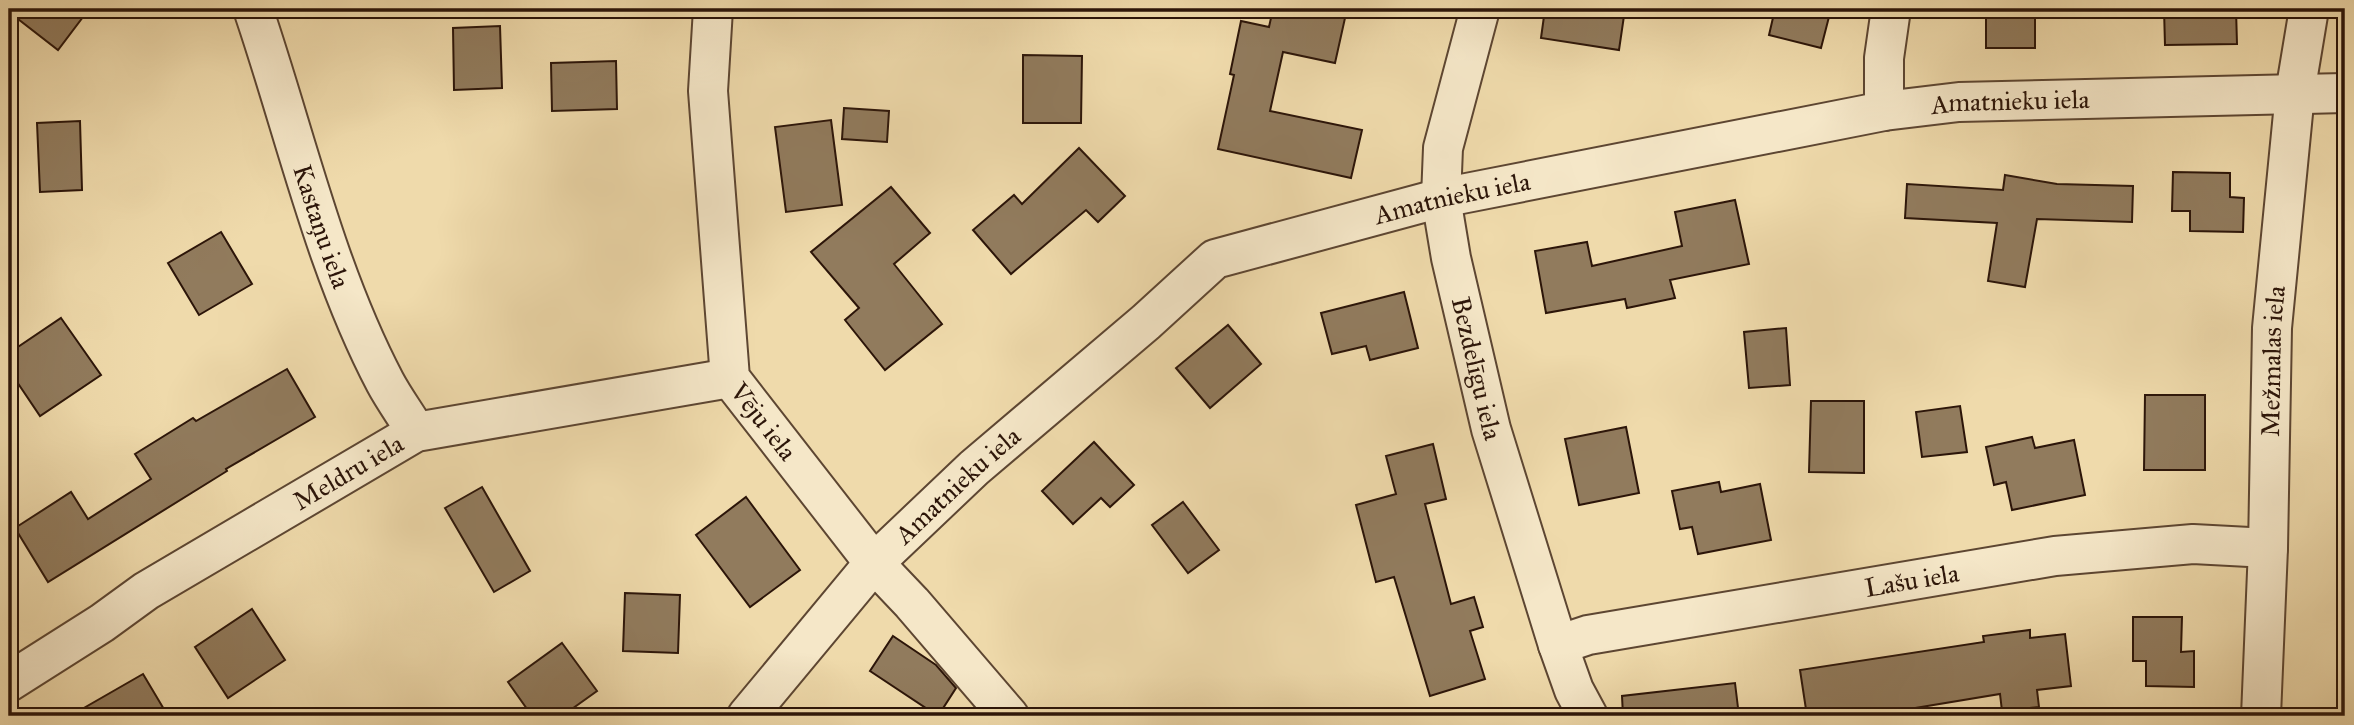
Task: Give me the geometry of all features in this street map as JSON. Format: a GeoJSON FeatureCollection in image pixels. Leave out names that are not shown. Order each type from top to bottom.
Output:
{"type":"FeatureCollection","features":[{"type":"Feature","properties":{"kind":"street","name":"Kastaņu iela"},"geometry":{"type":"LineString","coordinates":[[253,9],[333,257],[385,382],[416,432]]}},
{"type":"Feature","properties":{"kind":"street","name":"Vēju iela"},"geometry":{"type":"LineString","coordinates":[[713,9],[708,91],[730,378],[874,563],[1009,716]]}},
{"type":"Feature","properties":{"kind":"street","name":"Bezdelīgu iela"},"geometry":{"type":"LineString","coordinates":[[1480,9],[1443,148],[1441,198],[1451,258],[1492,429],[1558,645],[1574,690],[1588,716]]}},
{"type":"Feature","properties":{"kind":"street"},"geometry":{"type":"LineString","coordinates":[[1884,111],[1884,58],[1891,9]]}},
{"type":"Feature","properties":{"kind":"street","name":"Mežmalas iela"},"geometry":{"type":"LineString","coordinates":[[2261,716],[2268,548],[2272,328],[2295,93],[2309,9]]}},
{"type":"Feature","properties":{"kind":"street","name":"Amatnieku iela"},"geometry":{"type":"LineString","coordinates":[[747,716],[874,563],[974,468],[1146,322],[1215,259],[1441,198],[1884,111],[1959,102],[2345,93]]}},
{"type":"Feature","properties":{"kind":"street","name":"Meldru iela"},"geometry":{"type":"LineString","coordinates":[[9,682],[102,623],[146,591],[416,432],[730,378]]}},
{"type":"Feature","properties":{"kind":"street","name":"Lašu iela"},"geometry":{"type":"LineString","coordinates":[[1558,645],[1588,635],[2055,556],[2193,544],[2268,548]]}},
{"type":"Feature","properties":{"kind":"building"},"geometry":{"type":"Polygon","coordinates":[[[9,9],[89,9],[58,50],[9,12],[9,9]]]}},
{"type":"Feature","properties":{"kind":"building"},"geometry":{"type":"Polygon","coordinates":[[[1273,9],[1347,9],[1335,63],[1283,52],[1270,111],[1362,130],[1351,178],[1218,149],[1234,75],[1230,74],[1241,21],[1269,27],[1273,9]]]}},
{"type":"Feature","properties":{"kind":"building"},"geometry":{"type":"Polygon","coordinates":[[[1545,9],[1625,9],[1619,50],[1541,38],[1545,9]]]}},
{"type":"Feature","properties":{"kind":"building"},"geometry":{"type":"Polygon","coordinates":[[[1775,9],[1831,9],[1821,48],[1769,35],[1775,9]]]}},
{"type":"Feature","properties":{"kind":"building"},"geometry":{"type":"Polygon","coordinates":[[[1986,9],[2035,9],[2035,48],[1986,48],[1986,9]]]}},
{"type":"Feature","properties":{"kind":"building"},"geometry":{"type":"Polygon","coordinates":[[[2164,9],[2236,9],[2237,44],[2165,45],[2164,9]]]}},
{"type":"Feature","properties":{"kind":"building"},"geometry":{"type":"Polygon","coordinates":[[[500,26],[502,88],[454,90],[453,28],[500,26]]]}},
{"type":"Feature","properties":{"kind":"building"},"geometry":{"type":"Polygon","coordinates":[[[1023,55],[1082,56],[1081,123],[1023,123],[1023,55]]]}},
{"type":"Feature","properties":{"kind":"building"},"geometry":{"type":"Polygon","coordinates":[[[616,61],[617,109],[552,111],[551,63],[616,61]]]}},
{"type":"Feature","properties":{"kind":"building"},"geometry":{"type":"Polygon","coordinates":[[[844,108],[889,111],[887,142],[842,139],[844,108]]]}},
{"type":"Feature","properties":{"kind":"building"},"geometry":{"type":"Polygon","coordinates":[[[831,120],[842,205],[786,212],[775,127],[831,120]]]}},
{"type":"Feature","properties":{"kind":"building"},"geometry":{"type":"Polygon","coordinates":[[[80,121],[82,190],[40,192],[37,123],[80,121]]]}},
{"type":"Feature","properties":{"kind":"building"},"geometry":{"type":"Polygon","coordinates":[[[1079,148],[1125,196],[1098,222],[1086,210],[1011,274],[973,230],[1014,195],[1022,204],[1079,148]]]}},
{"type":"Feature","properties":{"kind":"building"},"geometry":{"type":"Polygon","coordinates":[[[2173,172],[2230,173],[2230,197],[2244,198],[2243,232],[2190,231],[2190,211],[2172,211],[2173,172]]]}},
{"type":"Feature","properties":{"kind":"building"},"geometry":{"type":"Polygon","coordinates":[[[2005,175],[2057,184],[2133,186],[2132,222],[2037,219],[2025,287],[1988,281],[1997,223],[1905,218],[1907,184],[2003,190],[2005,175]]]}},
{"type":"Feature","properties":{"kind":"building"},"geometry":{"type":"Polygon","coordinates":[[[891,187],[930,233],[894,264],[942,324],[885,370],[845,320],[859,308],[811,252],[891,187]]]}},
{"type":"Feature","properties":{"kind":"building"},"geometry":{"type":"Polygon","coordinates":[[[1735,200],[1749,264],[1670,280],[1675,298],[1627,308],[1625,299],[1546,313],[1535,251],[1587,242],[1592,266],[1682,246],[1675,212],[1735,200]]]}},
{"type":"Feature","properties":{"kind":"building"},"geometry":{"type":"Polygon","coordinates":[[[221,232],[252,284],[199,315],[168,263],[221,232]]]}},
{"type":"Feature","properties":{"kind":"building"},"geometry":{"type":"Polygon","coordinates":[[[1404,292],[1418,348],[1370,360],[1366,346],[1332,354],[1321,313],[1404,292]]]}},
{"type":"Feature","properties":{"kind":"building"},"geometry":{"type":"Polygon","coordinates":[[[61,318],[101,375],[40,416],[9,370],[9,353],[61,318]]]}},
{"type":"Feature","properties":{"kind":"building"},"geometry":{"type":"Polygon","coordinates":[[[1228,325],[1261,364],[1210,408],[1176,368],[1228,325]]]}},
{"type":"Feature","properties":{"kind":"building"},"geometry":{"type":"Polygon","coordinates":[[[1786,328],[1790,385],[1749,388],[1744,332],[1786,328]]]}},
{"type":"Feature","properties":{"kind":"building"},"geometry":{"type":"Polygon","coordinates":[[[287,369],[315,417],[226,469],[227,471],[48,582],[15,528],[71,492],[88,519],[151,479],[135,454],[193,418],[196,421],[287,369]]]}},
{"type":"Feature","properties":{"kind":"building"},"geometry":{"type":"Polygon","coordinates":[[[2145,395],[2205,395],[2205,470],[2144,470],[2145,395]]]}},
{"type":"Feature","properties":{"kind":"building"},"geometry":{"type":"Polygon","coordinates":[[[1811,401],[1864,401],[1864,473],[1809,472],[1811,401]]]}},
{"type":"Feature","properties":{"kind":"building"},"geometry":{"type":"Polygon","coordinates":[[[1960,406],[1967,452],[1922,457],[1916,412],[1960,406]]]}},
{"type":"Feature","properties":{"kind":"building"},"geometry":{"type":"Polygon","coordinates":[[[1626,427],[1639,493],[1579,505],[1565,439],[1626,427]]]}},
{"type":"Feature","properties":{"kind":"building"},"geometry":{"type":"Polygon","coordinates":[[[2032,437],[2035,448],[2074,440],[2085,495],[2012,510],[2006,482],[1994,485],[1986,447],[2032,437]]]}},
{"type":"Feature","properties":{"kind":"building"},"geometry":{"type":"Polygon","coordinates":[[[1094,442],[1134,485],[1110,507],[1101,498],[1073,524],[1042,491],[1094,442]]]}},
{"type":"Feature","properties":{"kind":"building"},"geometry":{"type":"Polygon","coordinates":[[[1433,444],[1446,499],[1425,504],[1451,604],[1474,597],[1483,627],[1470,631],[1485,679],[1430,696],[1394,577],[1376,582],[1356,505],[1396,494],[1386,456],[1433,444]]]}},
{"type":"Feature","properties":{"kind":"building"},"geometry":{"type":"Polygon","coordinates":[[[1719,482],[1721,492],[1760,484],[1771,540],[1698,554],[1692,527],[1680,529],[1672,491],[1719,482]]]}},
{"type":"Feature","properties":{"kind":"building"},"geometry":{"type":"Polygon","coordinates":[[[482,487],[530,571],[494,592],[445,508],[482,487]]]}},
{"type":"Feature","properties":{"kind":"building"},"geometry":{"type":"Polygon","coordinates":[[[746,497],[800,570],[750,607],[696,535],[746,497]]]}},
{"type":"Feature","properties":{"kind":"building"},"geometry":{"type":"Polygon","coordinates":[[[1183,502],[1219,550],[1188,573],[1152,525],[1183,502]]]}},
{"type":"Feature","properties":{"kind":"building"},"geometry":{"type":"Polygon","coordinates":[[[625,593],[680,595],[678,653],[623,651],[625,593]]]}},
{"type":"Feature","properties":{"kind":"building"},"geometry":{"type":"Polygon","coordinates":[[[252,609],[285,660],[228,698],[195,647],[252,609]]]}},
{"type":"Feature","properties":{"kind":"building"},"geometry":{"type":"Polygon","coordinates":[[[2133,617],[2182,617],[2181,652],[2194,651],[2194,687],[2146,686],[2146,661],[2133,661],[2133,617]]]}},
{"type":"Feature","properties":{"kind":"building"},"geometry":{"type":"Polygon","coordinates":[[[2030,630],[2030,638],[2065,634],[2071,686],[2037,690],[2039,707],[2002,711],[2000,694],[1867,716],[1807,716],[1800,670],[1984,642],[1983,636],[2030,630]]]}},
{"type":"Feature","properties":{"kind":"building"},"geometry":{"type":"Polygon","coordinates":[[[893,636],[936,665],[956,688],[938,716],[870,671],[893,636]]]}},
{"type":"Feature","properties":{"kind":"building"},"geometry":{"type":"Polygon","coordinates":[[[562,643],[597,691],[562,716],[532,716],[508,682],[562,643]]]}},
{"type":"Feature","properties":{"kind":"building"},"geometry":{"type":"Polygon","coordinates":[[[143,674],[168,716],[70,716],[143,674]]]}},
{"type":"Feature","properties":{"kind":"building"},"geometry":{"type":"Polygon","coordinates":[[[1735,683],[1739,716],[1623,716],[1622,696],[1735,683]]]}}]}
